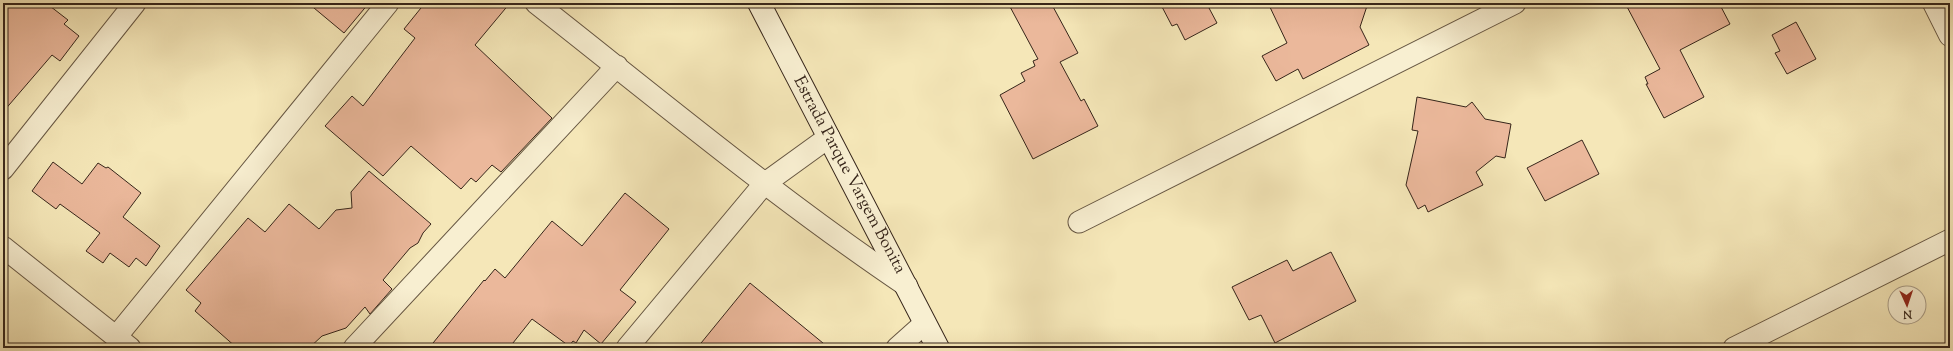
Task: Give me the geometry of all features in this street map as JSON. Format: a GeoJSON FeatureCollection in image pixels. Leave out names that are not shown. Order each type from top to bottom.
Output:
{"type":"FeatureCollection","features":[{"type":"Feature","properties":{"kind":"main road","name":"Estrada Parque Vargem Bonita"},"geometry":{"type":"LineString","coordinates":[[759,3],[938,348]]}},
{"type":"Feature","properties":{"kind":"main road"},"geometry":{"type":"LineString","coordinates":[[1934,3],[1950,35]]}},
{"type":"Feature","properties":{"kind":"street"},"geometry":{"type":"LineString","coordinates":[[3,169],[135,3]]}},
{"type":"Feature","properties":{"kind":"street"},"geometry":{"type":"LineString","coordinates":[[3,247],[124,342],[388,3]]}},
{"type":"Feature","properties":{"kind":"street"},"geometry":{"type":"LineString","coordinates":[[536,3],[764,184],[844,244],[907,286]]}},
{"type":"Feature","properties":{"kind":"street"},"geometry":{"type":"LineString","coordinates":[[1079,222],[1515,3]]}},
{"type":"Feature","properties":{"kind":"street"},"geometry":{"type":"LineString","coordinates":[[354,348],[617,66]]}},
{"type":"Feature","properties":{"kind":"street"},"geometry":{"type":"LineString","coordinates":[[627,348],[764,184],[829,138]]}},
{"type":"Feature","properties":{"kind":"street"},"geometry":{"type":"LineString","coordinates":[[1734,348],[1950,240]]}},
{"type":"Feature","properties":{"kind":"street"},"geometry":{"type":"LineString","coordinates":[[897,348],[925,323]]}},
{"type":"Feature","properties":{"kind":"building"},"geometry":{"type":"Polygon","coordinates":[[[3,3],[46,3],[68,20],[64,24],[79,36],[60,61],[52,55],[3,112],[3,3]]]}},
{"type":"Feature","properties":{"kind":"building"},"geometry":{"type":"Polygon","coordinates":[[[308,3],[369,3],[344,33],[308,3]]]}},
{"type":"Feature","properties":{"kind":"building"},"geometry":{"type":"Polygon","coordinates":[[[425,3],[510,3],[475,45],[552,118],[501,172],[492,165],[476,182],[471,178],[461,189],[411,146],[383,176],[325,126],[352,96],[363,106],[415,38],[404,29],[425,3]]]}},
{"type":"Feature","properties":{"kind":"building"},"geometry":{"type":"Polygon","coordinates":[[[1008,3],[1051,3],[1078,53],[1060,62],[1081,101],[1084,99],[1098,126],[1033,159],[1000,95],[1025,81],[1021,73],[1035,66],[1033,61],[1038,59],[1008,3]]]}},
{"type":"Feature","properties":{"kind":"building"},"geometry":{"type":"Polygon","coordinates":[[[1160,3],[1219,3],[1209,8],[1217,23],[1185,40],[1177,24],[1172,26],[1160,3]]]}},
{"type":"Feature","properties":{"kind":"building"},"geometry":{"type":"Polygon","coordinates":[[[1268,3],[1368,3],[1360,27],[1369,45],[1303,79],[1298,69],[1276,81],[1262,56],[1287,43],[1268,3]]]}},
{"type":"Feature","properties":{"kind":"building"},"geometry":{"type":"Polygon","coordinates":[[[1625,3],[1719,3],[1730,24],[1680,50],[1704,97],[1664,118],[1646,84],[1648,84],[1645,77],[1660,69],[1625,3]]]}},
{"type":"Feature","properties":{"kind":"building"},"geometry":{"type":"Polygon","coordinates":[[[1796,22],[1816,59],[1787,74],[1775,53],[1780,51],[1772,35],[1796,22]]]}},
{"type":"Feature","properties":{"kind":"building"},"geometry":{"type":"Polygon","coordinates":[[[1417,97],[1466,107],[1472,102],[1485,119],[1511,124],[1505,158],[1496,156],[1476,172],[1483,185],[1428,212],[1425,205],[1418,209],[1406,185],[1418,131],[1412,130],[1417,97]]]}},
{"type":"Feature","properties":{"kind":"building"},"geometry":{"type":"Polygon","coordinates":[[[1582,140],[1599,174],[1545,201],[1527,168],[1582,140]]]}},
{"type":"Feature","properties":{"kind":"building"},"geometry":{"type":"Polygon","coordinates":[[[53,162],[82,184],[98,163],[106,168],[108,167],[141,193],[123,217],[160,246],[146,266],[136,258],[129,267],[110,253],[103,263],[86,251],[100,233],[60,204],[56,209],[32,191],[53,162]]]}},
{"type":"Feature","properties":{"kind":"building"},"geometry":{"type":"Polygon","coordinates":[[[369,171],[431,224],[423,233],[418,243],[410,248],[383,280],[392,289],[370,314],[365,307],[346,328],[322,336],[309,348],[254,348],[249,344],[244,348],[237,348],[195,311],[201,303],[186,290],[248,218],[265,232],[289,204],[319,229],[336,210],[352,208],[351,192],[369,171]]]}},
{"type":"Feature","properties":{"kind":"building"},"geometry":{"type":"Polygon","coordinates":[[[625,193],[669,229],[620,290],[636,302],[601,344],[584,330],[576,343],[573,341],[569,346],[532,319],[509,348],[429,348],[484,280],[485,281],[495,269],[505,278],[552,221],[582,246],[625,193]]]}},
{"type":"Feature","properties":{"kind":"building"},"geometry":{"type":"Polygon","coordinates":[[[1331,252],[1356,301],[1275,343],[1261,315],[1249,320],[1232,287],[1287,260],[1293,271],[1331,252]]]}},
{"type":"Feature","properties":{"kind":"building"},"geometry":{"type":"Polygon","coordinates":[[[750,283],[829,348],[697,348],[750,283]]]}}]}
